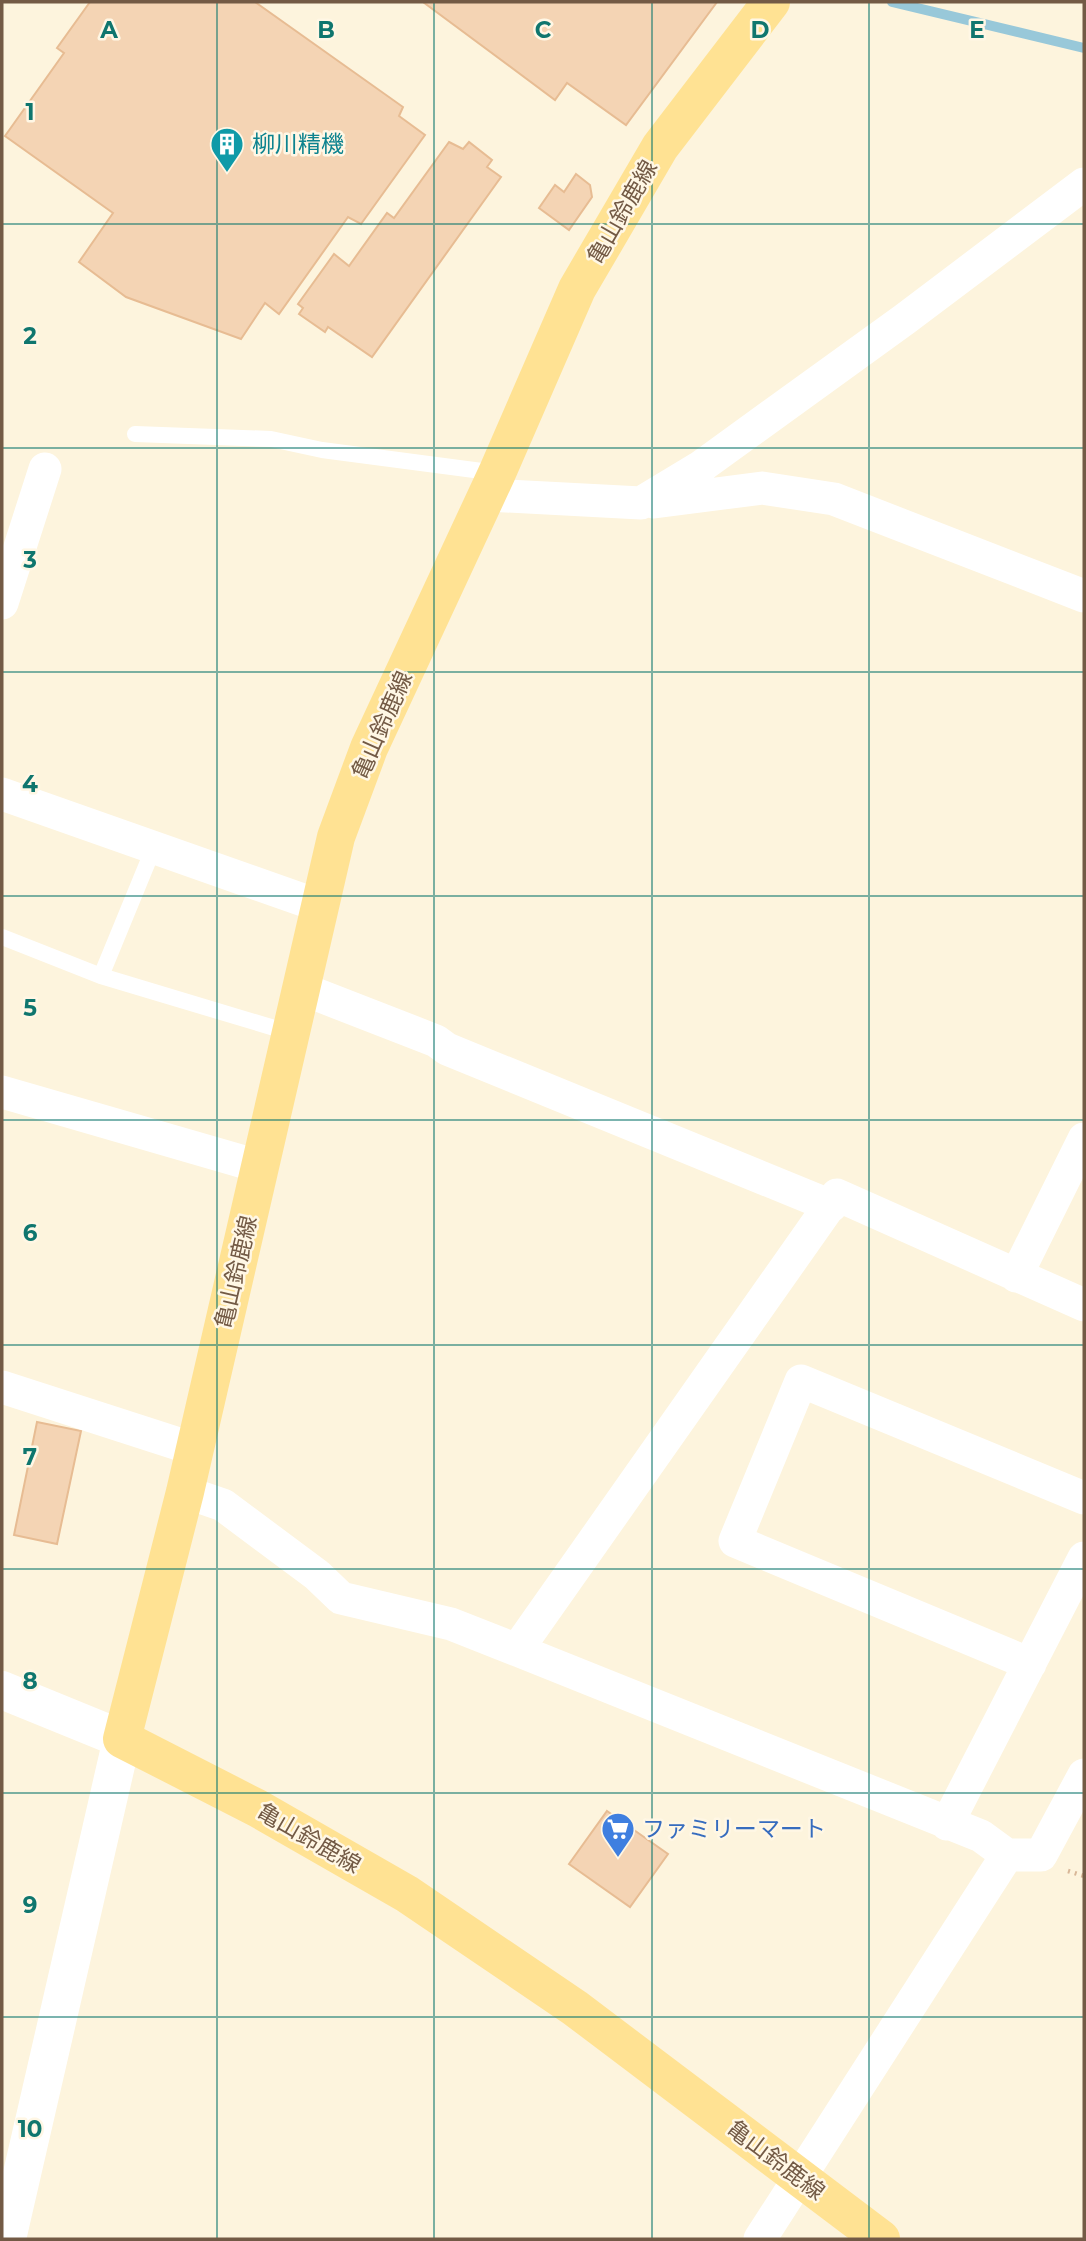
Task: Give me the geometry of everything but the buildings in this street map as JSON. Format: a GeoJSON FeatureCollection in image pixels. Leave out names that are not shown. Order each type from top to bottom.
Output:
{"type":"FeatureCollection","features":[{"type":"Feature","properties":{"kind":"main road","name":"亀山鈴鹿線"},"geometry":{"type":"LineString","coordinates":[[771,2],[660,147],[584,277],[493,484],[369,748],[336,837],[185,1492],[122,1739],[257,1808],[407,1894],[575,2008],[881,2239]]}},
{"type":"Feature","properties":{"kind":"street"},"geometry":{"type":"LineString","coordinates":[[641,503],[699,468],[916,312],[1084,184]]}},
{"type":"Feature","properties":{"kind":"street"},"geometry":{"type":"LineString","coordinates":[[2,603],[46,469]]}},
{"type":"Feature","properties":{"kind":"street"},"geometry":{"type":"LineString","coordinates":[[493,484],[641,503],[762,488],[834,499],[1084,596]]}},
{"type":"Feature","properties":{"kind":"street"},"geometry":{"type":"LineString","coordinates":[[2,794],[320,906]]}},
{"type":"Feature","properties":{"kind":"street"},"geometry":{"type":"LineString","coordinates":[[300,988],[436,1041],[447,1049],[831,1206]]}},
{"type":"Feature","properties":{"kind":"street"},"geometry":{"type":"LineString","coordinates":[[2,1092],[261,1167]]}},
{"type":"Feature","properties":{"kind":"street"},"geometry":{"type":"LineString","coordinates":[[1016,1276],[1084,1139]]}},
{"type":"Feature","properties":{"kind":"street"},"geometry":{"type":"LineString","coordinates":[[517,1650],[837,1195],[1084,1305]]}},
{"type":"Feature","properties":{"kind":"street"},"geometry":{"type":"LineString","coordinates":[[1030,1664],[735,1541],[801,1381],[1084,1498]]}},
{"type":"Feature","properties":{"kind":"street"},"geometry":{"type":"LineString","coordinates":[[2,1387],[194,1449]]}},
{"type":"Feature","properties":{"kind":"street"},"geometry":{"type":"LineString","coordinates":[[185,1492],[223,1505],[317,1575],[341,1598],[451,1624],[981,1836],[1007,1856],[1041,1856],[1084,1775]]}},
{"type":"Feature","properties":{"kind":"street"},"geometry":{"type":"LineString","coordinates":[[947,1824],[1084,1558]]}},
{"type":"Feature","properties":{"kind":"street"},"geometry":{"type":"LineString","coordinates":[[2,1690],[122,1739],[13,2157],[7,2239]]}},
{"type":"Feature","properties":{"kind":"street"},"geometry":{"type":"LineString","coordinates":[[760,2239],[1007,1856]]}},
{"type":"Feature","properties":{"kind":"lane"},"geometry":{"type":"LineString","coordinates":[[135,434],[271,439],[493,484]]}},
{"type":"Feature","properties":{"kind":"lane"},"geometry":{"type":"LineString","coordinates":[[101,976],[153,847]]}},
{"type":"Feature","properties":{"kind":"lane"},"geometry":{"type":"LineString","coordinates":[[2,937],[101,976],[291,1033]]}},
{"type":"Feature","properties":{"kind":"waterway"},"geometry":{"type":"LineString","coordinates":[[892,2],[1084,48]]}},
{"type":"Feature","properties":{"kind":"place","name":"柳川精機"},"geometry":{"type":"Point","coordinates":[227,174]}},
{"type":"Feature","properties":{"kind":"place","name":"ファミリーマート"},"geometry":{"type":"Point","coordinates":[618,1859]}}]}
